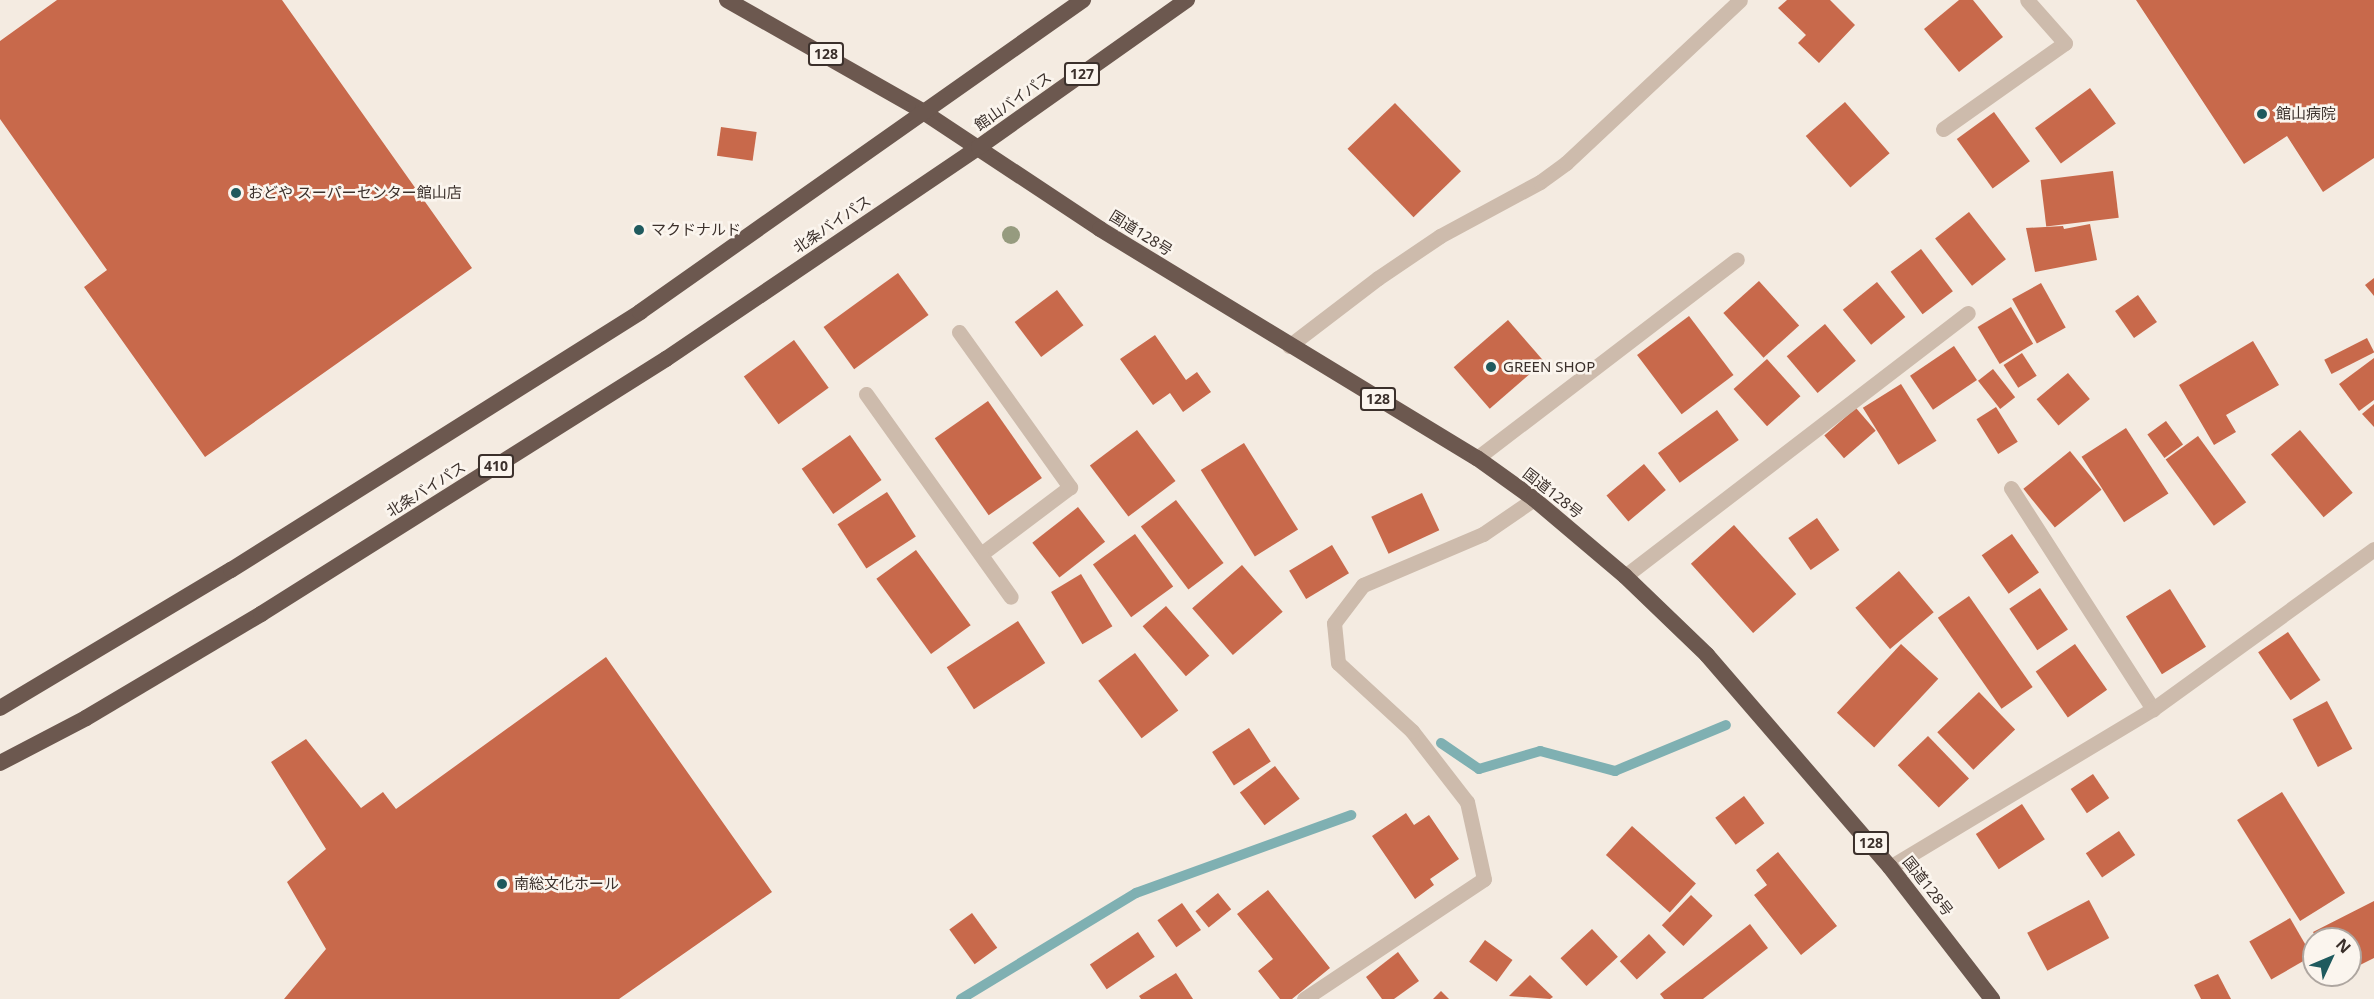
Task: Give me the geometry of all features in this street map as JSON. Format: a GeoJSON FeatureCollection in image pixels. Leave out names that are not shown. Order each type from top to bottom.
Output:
{"type":"FeatureCollection","features":[{"type":"Feature","properties":{"kind":"highway","name":"128"},"geometry":{"type":"LineString","coordinates":[[727,0],[922,111],[978,147]]}},
{"type":"Feature","properties":{"kind":"highway"},"geometry":{"type":"LineString","coordinates":[[0,708],[231,570],[640,312],[922,111],[1083,0]]}},
{"type":"Feature","properties":{"kind":"highway","name":"館山バイパス"},"geometry":{"type":"LineString","coordinates":[[978,147],[1186,0]]}},
{"type":"Feature","properties":{"kind":"highway","name":"国道128号"},"geometry":{"type":"LineString","coordinates":[[978,147],[1100,229],[1289,346],[1478,458],[1534,498],[1625,576],[1707,654],[1780,734],[1890,867],[1992,999]]}},
{"type":"Feature","properties":{"kind":"highway","name":"北条バイパス"},"geometry":{"type":"LineString","coordinates":[[0,763],[86,718],[272,608],[666,359],[978,147]]}},
{"type":"Feature","properties":{"kind":"street"},"geometry":{"type":"LineString","coordinates":[[1289,346],[1422,248],[1540,182],[1566,163],[1740,0]]}},
{"type":"Feature","properties":{"kind":"street"},"geometry":{"type":"LineString","coordinates":[[1943,129],[2065,43],[2027,0]]}},
{"type":"Feature","properties":{"kind":"street"},"geometry":{"type":"LineString","coordinates":[[1478,458],[1737,260]]}},
{"type":"Feature","properties":{"kind":"street"},"geometry":{"type":"LineString","coordinates":[[1625,576],[1968,313]]}},
{"type":"Feature","properties":{"kind":"street"},"geometry":{"type":"LineString","coordinates":[[959,332],[1070,488],[981,554]]}},
{"type":"Feature","properties":{"kind":"street"},"geometry":{"type":"LineString","coordinates":[[866,393],[1011,597]]}},
{"type":"Feature","properties":{"kind":"street"},"geometry":{"type":"LineString","coordinates":[[2011,488],[2153,709]]}},
{"type":"Feature","properties":{"kind":"street"},"geometry":{"type":"LineString","coordinates":[[1304,999],[1484,879],[1467,802],[1412,731],[1338,663],[1334,624],[1363,585],[1483,534],[1534,498]]}},
{"type":"Feature","properties":{"kind":"street"},"geometry":{"type":"LineString","coordinates":[[1890,867],[2153,709],[2374,549]]}},
{"type":"Feature","properties":{"kind":"building","name":"おどや スーパーセンター館山店"},"geometry":{"type":"Polygon","coordinates":[[[57,0],[282,0],[472,268],[205,457],[84,287],[107,270],[0,119],[0,41],[57,0]]]}},
{"type":"Feature","properties":{"kind":"building"},"geometry":{"type":"Polygon","coordinates":[[[1787,0],[1830,0],[1855,25],[1819,63],[1798,43],[1806,35],[1778,8],[1787,0]]]}},
{"type":"Feature","properties":{"kind":"building"},"geometry":{"type":"Polygon","coordinates":[[[1959,0],[1973,0],[2003,37],[1959,72],[1924,29],[1959,0]]]}},
{"type":"Feature","properties":{"kind":"building"},"geometry":{"type":"Polygon","coordinates":[[[2136,0],[2374,0],[2374,158],[2323,192],[2287,136],[2244,164],[2136,0]]]}},
{"type":"Feature","properties":{"kind":"building"},"geometry":{"type":"Polygon","coordinates":[[[2090,88],[2116,124],[2061,164],[2035,128],[2090,88]]]}},
{"type":"Feature","properties":{"kind":"building"},"geometry":{"type":"Polygon","coordinates":[[[1845,102],[1890,153],[1850,187],[1806,136],[1845,102]]]}},
{"type":"Feature","properties":{"kind":"building"},"geometry":{"type":"Polygon","coordinates":[[[1395,103],[1461,171],[1414,217],[1348,149],[1395,103]]]}},
{"type":"Feature","properties":{"kind":"building"},"geometry":{"type":"Polygon","coordinates":[[[1994,112],[2030,161],[1993,188],[1957,139],[1994,112]]]}},
{"type":"Feature","properties":{"kind":"building"},"geometry":{"type":"Polygon","coordinates":[[[721,127],[757,132],[753,161],[717,156],[721,127]]]}},
{"type":"Feature","properties":{"kind":"building"},"geometry":{"type":"Polygon","coordinates":[[[2113,171],[2119,218],[2046,227],[2041,180],[2113,171]]]}},
{"type":"Feature","properties":{"kind":"building"},"geometry":{"type":"Polygon","coordinates":[[[1969,212],[2006,259],[1972,286],[1935,238],[1969,212]]]}},
{"type":"Feature","properties":{"kind":"building"},"geometry":{"type":"Polygon","coordinates":[[[2090,224],[2097,260],[2035,272],[2026,228],[2063,226],[2064,229],[2090,224]]]}},
{"type":"Feature","properties":{"kind":"building"},"geometry":{"type":"Polygon","coordinates":[[[1921,249],[1953,291],[1923,314],[1891,272],[1921,249]]]}},
{"type":"Feature","properties":{"kind":"building"},"geometry":{"type":"Polygon","coordinates":[[[898,273],[929,315],[854,369],[824,327],[898,273]]]}},
{"type":"Feature","properties":{"kind":"building"},"geometry":{"type":"Polygon","coordinates":[[[2374,278],[2374,296],[2365,285],[2374,278]]]}},
{"type":"Feature","properties":{"kind":"building"},"geometry":{"type":"Polygon","coordinates":[[[1759,281],[1799,326],[1763,358],[1723,313],[1759,281]]]}},
{"type":"Feature","properties":{"kind":"building"},"geometry":{"type":"Polygon","coordinates":[[[1877,282],[1905,317],[1871,345],[1843,310],[1877,282]]]}},
{"type":"Feature","properties":{"kind":"building"},"geometry":{"type":"Polygon","coordinates":[[[2041,283],[2066,328],[2037,344],[2012,299],[2041,283]]]}},
{"type":"Feature","properties":{"kind":"building"},"geometry":{"type":"Polygon","coordinates":[[[1057,290],[1083,325],[1041,357],[1015,322],[1057,290]]]}},
{"type":"Feature","properties":{"kind":"building"},"geometry":{"type":"Polygon","coordinates":[[[2138,295],[2157,322],[2134,338],[2115,311],[2138,295]]]}},
{"type":"Feature","properties":{"kind":"building"},"geometry":{"type":"Polygon","coordinates":[[[2011,307],[2033,344],[2000,364],[1978,327],[2011,307]]]}},
{"type":"Feature","properties":{"kind":"building"},"geometry":{"type":"Polygon","coordinates":[[[1689,316],[1734,375],[1682,414],[1637,355],[1689,316]]]}},
{"type":"Feature","properties":{"kind":"building"},"geometry":{"type":"Polygon","coordinates":[[[1508,320],[1544,362],[1490,409],[1454,367],[1508,320]]]}},
{"type":"Feature","properties":{"kind":"building"},"geometry":{"type":"Polygon","coordinates":[[[1825,324],[1856,361],[1818,393],[1787,356],[1825,324]]]}},
{"type":"Feature","properties":{"kind":"building"},"geometry":{"type":"Polygon","coordinates":[[[1155,335],[1186,380],[1197,372],[1211,392],[1183,412],[1170,393],[1153,405],[1120,359],[1155,335]]]}},
{"type":"Feature","properties":{"kind":"building"},"geometry":{"type":"Polygon","coordinates":[[[2367,338],[2374,352],[2331,374],[2324,360],[2367,338]]]}},
{"type":"Feature","properties":{"kind":"building"},"geometry":{"type":"Polygon","coordinates":[[[794,340],[829,388],[779,424],[744,376],[794,340]]]}},
{"type":"Feature","properties":{"kind":"building"},"geometry":{"type":"Polygon","coordinates":[[[2253,341],[2279,385],[2226,415],[2236,432],[2214,445],[2179,385],[2253,341]]]}},
{"type":"Feature","properties":{"kind":"building"},"geometry":{"type":"Polygon","coordinates":[[[1954,346],[1977,380],[1933,410],[1910,376],[1954,346]]]}},
{"type":"Feature","properties":{"kind":"building"},"geometry":{"type":"Polygon","coordinates":[[[2022,353],[2037,376],[2018,388],[2004,365],[2022,353]]]}},
{"type":"Feature","properties":{"kind":"building"},"geometry":{"type":"Polygon","coordinates":[[[2374,358],[2374,400],[2359,411],[2339,384],[2374,358]]]}},
{"type":"Feature","properties":{"kind":"building"},"geometry":{"type":"Polygon","coordinates":[[[1767,359],[1800,396],[1767,426],[1734,389],[1767,359]]]}},
{"type":"Feature","properties":{"kind":"building"},"geometry":{"type":"Polygon","coordinates":[[[1993,369],[2015,397],[2000,409],[1978,381],[1993,369]]]}},
{"type":"Feature","properties":{"kind":"building"},"geometry":{"type":"Polygon","coordinates":[[[2068,373],[2090,399],[2058,425],[2037,399],[2068,373]]]}},
{"type":"Feature","properties":{"kind":"building"},"geometry":{"type":"Polygon","coordinates":[[[1901,384],[1937,441],[1898,465],[1863,408],[1901,384]]]}},
{"type":"Feature","properties":{"kind":"building"},"geometry":{"type":"Polygon","coordinates":[[[988,401],[1042,478],[989,515],[935,438],[988,401]]]}},
{"type":"Feature","properties":{"kind":"building"},"geometry":{"type":"Polygon","coordinates":[[[2374,404],[2374,427],[2362,414],[2374,404]]]}},
{"type":"Feature","properties":{"kind":"building"},"geometry":{"type":"Polygon","coordinates":[[[1996,407],[2018,442],[1998,454],[1976,419],[1996,407]]]}},
{"type":"Feature","properties":{"kind":"building"},"geometry":{"type":"Polygon","coordinates":[[[1856,408],[1876,431],[1844,458],[1824,436],[1856,408]]]}},
{"type":"Feature","properties":{"kind":"building"},"geometry":{"type":"Polygon","coordinates":[[[1717,410],[1739,440],[1680,483],[1658,453],[1717,410]]]}},
{"type":"Feature","properties":{"kind":"building"},"geometry":{"type":"Polygon","coordinates":[[[2166,421],[2183,444],[2164,458],[2147,435],[2166,421]]]}},
{"type":"Feature","properties":{"kind":"building"},"geometry":{"type":"Polygon","coordinates":[[[2126,428],[2168,493],[2124,522],[2082,457],[2126,428]]]}},
{"type":"Feature","properties":{"kind":"building"},"geometry":{"type":"Polygon","coordinates":[[[1137,430],[1176,481],[1128,517],[1090,466],[1137,430]]]}},
{"type":"Feature","properties":{"kind":"building"},"geometry":{"type":"Polygon","coordinates":[[[2300,430],[2353,493],[2324,517],[2271,454],[2300,430]]]}},
{"type":"Feature","properties":{"kind":"building"},"geometry":{"type":"Polygon","coordinates":[[[850,435],[882,480],[833,514],[802,469],[850,435]]]}},
{"type":"Feature","properties":{"kind":"building"},"geometry":{"type":"Polygon","coordinates":[[[2198,436],[2246,502],[2214,526],[2166,460],[2198,436]]]}},
{"type":"Feature","properties":{"kind":"building"},"geometry":{"type":"Polygon","coordinates":[[[1244,443],[1298,530],[1255,557],[1201,470],[1244,443]]]}},
{"type":"Feature","properties":{"kind":"building"},"geometry":{"type":"Polygon","coordinates":[[[2070,451],[2101,490],[2055,528],[2023,489],[2070,451]]]}},
{"type":"Feature","properties":{"kind":"building"},"geometry":{"type":"Polygon","coordinates":[[[1644,464],[1666,490],[1628,522],[1606,495],[1644,464]]]}},
{"type":"Feature","properties":{"kind":"building"},"geometry":{"type":"Polygon","coordinates":[[[887,492],[916,536],[866,569],[838,524],[887,492]]]}},
{"type":"Feature","properties":{"kind":"building"},"geometry":{"type":"Polygon","coordinates":[[[1422,493],[1439,530],[1389,554],[1371,517],[1422,493]]]}},
{"type":"Feature","properties":{"kind":"building"},"geometry":{"type":"Polygon","coordinates":[[[1176,500],[1224,563],[1188,590],[1141,526],[1176,500]]]}},
{"type":"Feature","properties":{"kind":"building"},"geometry":{"type":"Polygon","coordinates":[[[1078,507],[1105,542],[1059,577],[1032,543],[1078,507]]]}},
{"type":"Feature","properties":{"kind":"building"},"geometry":{"type":"Polygon","coordinates":[[[1817,518],[1839,550],[1811,570],[1788,538],[1817,518]]]}},
{"type":"Feature","properties":{"kind":"building"},"geometry":{"type":"Polygon","coordinates":[[[1734,525],[1796,594],[1753,633],[1691,564],[1734,525]]]}},
{"type":"Feature","properties":{"kind":"building"},"geometry":{"type":"Polygon","coordinates":[[[1135,534],[1173,587],[1131,617],[1093,565],[1135,534]]]}},
{"type":"Feature","properties":{"kind":"building"},"geometry":{"type":"Polygon","coordinates":[[[2012,534],[2039,573],[2009,594],[1982,555],[2012,534]]]}},
{"type":"Feature","properties":{"kind":"building"},"geometry":{"type":"Polygon","coordinates":[[[1332,545],[1349,573],[1306,599],[1289,571],[1332,545]]]}},
{"type":"Feature","properties":{"kind":"building"},"geometry":{"type":"Polygon","coordinates":[[[916,550],[971,625],[931,654],[876,579],[916,550]]]}},
{"type":"Feature","properties":{"kind":"building"},"geometry":{"type":"Polygon","coordinates":[[[1242,565],[1283,612],[1233,655],[1192,608],[1242,565]]]}},
{"type":"Feature","properties":{"kind":"building"},"geometry":{"type":"Polygon","coordinates":[[[1899,571],[1934,612],[1890,649],[1855,608],[1899,571]]]}},
{"type":"Feature","properties":{"kind":"building"},"geometry":{"type":"Polygon","coordinates":[[[1081,574],[1112,626],[1082,644],[1051,592],[1081,574]]]}},
{"type":"Feature","properties":{"kind":"building"},"geometry":{"type":"Polygon","coordinates":[[[2040,588],[2068,629],[2037,650],[2009,609],[2040,588]]]}},
{"type":"Feature","properties":{"kind":"building"},"geometry":{"type":"Polygon","coordinates":[[[2170,589],[2206,647],[2162,674],[2126,617],[2170,589]]]}},
{"type":"Feature","properties":{"kind":"building"},"geometry":{"type":"Polygon","coordinates":[[[1969,596],[2033,687],[2002,709],[1938,618],[1969,596]]]}},
{"type":"Feature","properties":{"kind":"building"},"geometry":{"type":"Polygon","coordinates":[[[1166,606],[1209,656],[1186,676],[1143,626],[1166,606]]]}},
{"type":"Feature","properties":{"kind":"building"},"geometry":{"type":"Polygon","coordinates":[[[1018,621],[1045,663],[974,709],[947,667],[1018,621]]]}},
{"type":"Feature","properties":{"kind":"building"},"geometry":{"type":"Polygon","coordinates":[[[2288,632],[2320,680],[2291,700],[2258,652],[2288,632]]]}},
{"type":"Feature","properties":{"kind":"building"},"geometry":{"type":"Polygon","coordinates":[[[1901,644],[1938,679],[1874,748],[1837,713],[1901,644]]]}},
{"type":"Feature","properties":{"kind":"building"},"geometry":{"type":"Polygon","coordinates":[[[2075,644],[2107,690],[2068,717],[2036,672],[2075,644]]]}},
{"type":"Feature","properties":{"kind":"building"},"geometry":{"type":"Polygon","coordinates":[[[1135,653],[1178,711],[1142,738],[1098,681],[1135,653]]]}},
{"type":"Feature","properties":{"kind":"building"},"geometry":{"type":"Polygon","coordinates":[[[606,657],[772,892],[619,999],[284,999],[326,949],[287,882],[326,849],[271,762],[306,739],[361,808],[383,792],[396,809],[606,657]]]}},
{"type":"Feature","properties":{"kind":"building"},"geometry":{"type":"Polygon","coordinates":[[[1979,692],[2015,729],[1973,770],[1937,732],[1979,692]]]}},
{"type":"Feature","properties":{"kind":"building"},"geometry":{"type":"Polygon","coordinates":[[[2327,701],[2352,749],[2318,767],[2293,719],[2327,701]]]}},
{"type":"Feature","properties":{"kind":"building"},"geometry":{"type":"Polygon","coordinates":[[[1249,728],[1271,762],[1234,786],[1212,752],[1249,728]]]}},
{"type":"Feature","properties":{"kind":"building"},"geometry":{"type":"Polygon","coordinates":[[[1928,736],[1969,778],[1939,808],[1898,765],[1928,736]]]}},
{"type":"Feature","properties":{"kind":"building"},"geometry":{"type":"Polygon","coordinates":[[[1275,766],[1300,799],[1265,825],[1240,792],[1275,766]]]}},
{"type":"Feature","properties":{"kind":"building"},"geometry":{"type":"Polygon","coordinates":[[[2093,774],[2109,798],[2087,813],[2071,789],[2093,774]]]}},
{"type":"Feature","properties":{"kind":"building"},"geometry":{"type":"Polygon","coordinates":[[[2282,792],[2345,893],[2300,921],[2237,820],[2282,792]]]}},
{"type":"Feature","properties":{"kind":"building"},"geometry":{"type":"Polygon","coordinates":[[[1744,796],[1764,823],[1736,845],[1715,818],[1744,796]]]}},
{"type":"Feature","properties":{"kind":"building"},"geometry":{"type":"Polygon","coordinates":[[[2022,804],[2045,839],[1999,869],[1976,834],[2022,804]]]}},
{"type":"Feature","properties":{"kind":"building"},"geometry":{"type":"Polygon","coordinates":[[[1406,813],[1414,825],[1429,815],[1459,859],[1430,879],[1434,885],[1415,899],[1372,836],[1406,813]]]}},
{"type":"Feature","properties":{"kind":"building"},"geometry":{"type":"Polygon","coordinates":[[[1632,826],[1696,884],[1670,913],[1606,855],[1632,826]]]}},
{"type":"Feature","properties":{"kind":"building"},"geometry":{"type":"Polygon","coordinates":[[[2119,831],[2135,855],[2102,877],[2086,853],[2119,831]]]}},
{"type":"Feature","properties":{"kind":"building"},"geometry":{"type":"Polygon","coordinates":[[[1778,852],[1837,926],[1801,955],[1754,895],[1767,885],[1756,870],[1778,852]]]}},
{"type":"Feature","properties":{"kind":"building"},"geometry":{"type":"Polygon","coordinates":[[[1268,890],[1330,968],[1292,999],[1280,999],[1258,971],[1273,959],[1237,914],[1268,890]]]}},
{"type":"Feature","properties":{"kind":"building"},"geometry":{"type":"Polygon","coordinates":[[[1218,893],[1231,909],[1209,928],[1195,911],[1218,893]]]}},
{"type":"Feature","properties":{"kind":"building"},"geometry":{"type":"Polygon","coordinates":[[[1691,895],[1713,916],[1683,946],[1662,925],[1691,895]]]}},
{"type":"Feature","properties":{"kind":"building"},"geometry":{"type":"Polygon","coordinates":[[[2089,900],[2109,938],[2047,971],[2027,933],[2089,900]]]}},
{"type":"Feature","properties":{"kind":"building"},"geometry":{"type":"Polygon","coordinates":[[[2374,901],[2374,958],[2362,964],[2362,927],[2323,927],[2374,901]]]}},
{"type":"Feature","properties":{"kind":"building"},"geometry":{"type":"Polygon","coordinates":[[[1182,903],[1201,930],[1176,947],[1157,920],[1182,903]]]}},
{"type":"Feature","properties":{"kind":"building"},"geometry":{"type":"Polygon","coordinates":[[[972,913],[997,948],[975,964],[949,929],[972,913]]]}},
{"type":"Feature","properties":{"kind":"building"},"geometry":{"type":"Polygon","coordinates":[[[2290,918],[2302,939],[2302,962],[2271,980],[2249,942],[2290,918]]]}},
{"type":"Feature","properties":{"kind":"building"},"geometry":{"type":"Polygon","coordinates":[[[1750,924],[1768,948],[1703,999],[1664,999],[1660,994],[1750,924]]]}},
{"type":"Feature","properties":{"kind":"building"},"geometry":{"type":"Polygon","coordinates":[[[1592,929],[1618,957],[1586,986],[1561,958],[1592,929]]]}},
{"type":"Feature","properties":{"kind":"building"},"geometry":{"type":"Polygon","coordinates":[[[1138,932],[1155,957],[1107,989],[1090,964],[1138,932]]]}},
{"type":"Feature","properties":{"kind":"building"},"geometry":{"type":"Polygon","coordinates":[[[1649,934],[1666,952],[1637,980],[1620,961],[1649,934]]]}},
{"type":"Feature","properties":{"kind":"building"},"geometry":{"type":"Polygon","coordinates":[[[1485,940],[1513,960],[1497,982],[1469,962],[1485,940]]]}},
{"type":"Feature","properties":{"kind":"building"},"geometry":{"type":"Polygon","coordinates":[[[1398,952],[1419,981],[1394,999],[1382,999],[1366,977],[1398,952]]]}},
{"type":"Feature","properties":{"kind":"building"},"geometry":{"type":"Polygon","coordinates":[[[1176,973],[1193,999],[1141,999],[1139,996],[1176,973]]]}},
{"type":"Feature","properties":{"kind":"building"},"geometry":{"type":"Polygon","coordinates":[[[2218,974],[2231,999],[2201,999],[2194,985],[2218,974]]]}},
{"type":"Feature","properties":{"kind":"building"},"geometry":{"type":"Polygon","coordinates":[[[1530,975],[1553,997],[1550,999],[1509,996],[1530,975]]]}},
{"type":"Feature","properties":{"kind":"building"},"geometry":{"type":"Polygon","coordinates":[[[1441,991],[1449,999],[1433,999],[1441,991]]]}},
{"type":"Feature","properties":{"kind":"waterway"},"geometry":{"type":"LineString","coordinates":[[1441,743],[1479,769],[1540,751],[1615,771],[1726,725]]}},
{"type":"Feature","properties":{"kind":"waterway"},"geometry":{"type":"LineString","coordinates":[[961,999],[1136,893],[1351,815]]}},
{"type":"Feature","properties":{"kind":"place","name":"館山病院"},"geometry":{"type":"Point","coordinates":[2262,114]}},
{"type":"Feature","properties":{"kind":"place","name":"おどや スーパーセンター館山店"},"geometry":{"type":"Point","coordinates":[236,193]}},
{"type":"Feature","properties":{"kind":"place","name":"マクドナルド"},"geometry":{"type":"Point","coordinates":[639,230]}},
{"type":"Feature","properties":{"kind":"place","name":"GREEN SHOP"},"geometry":{"type":"Point","coordinates":[1491,367]}},
{"type":"Feature","properties":{"kind":"place","name":"南総文化ホール"},"geometry":{"type":"Point","coordinates":[502,884]}}]}
